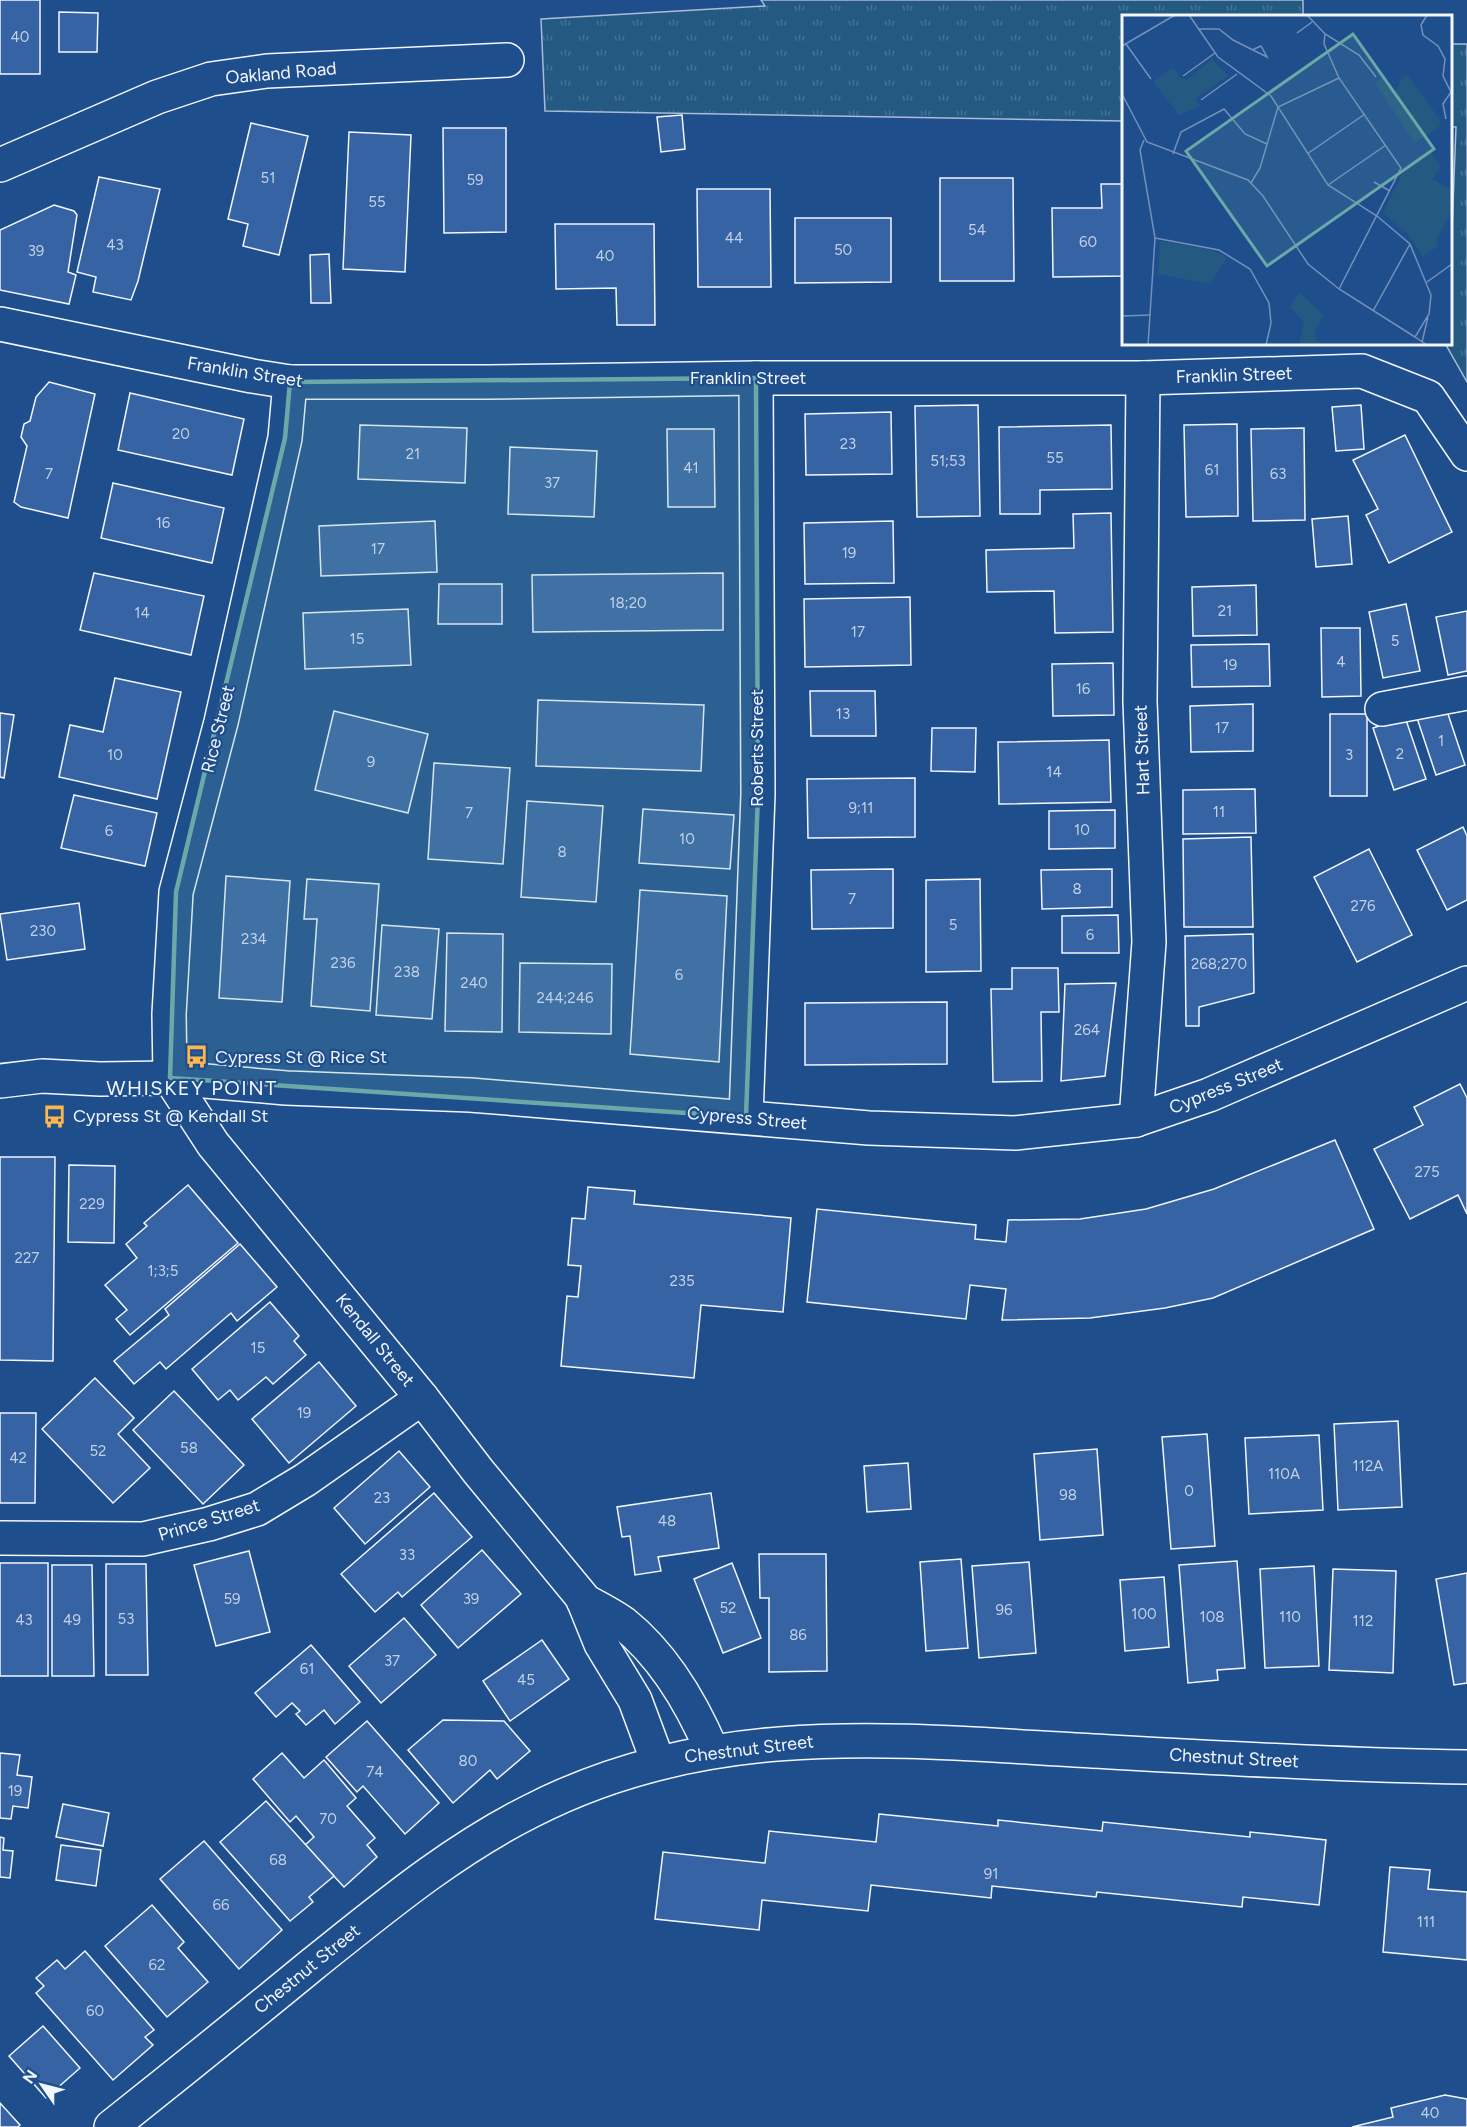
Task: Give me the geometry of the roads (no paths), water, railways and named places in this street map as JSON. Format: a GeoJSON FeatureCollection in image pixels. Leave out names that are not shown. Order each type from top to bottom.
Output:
{"type":"FeatureCollection","features":[{"type":"Feature","properties":{"kind":"street","name":"Oakland Road"},"geometry":{"type":"LineString","coordinates":[[0,165],[157,97],[211,79],[267,71],[507,60]]}},
{"type":"Feature","properties":{"kind":"street","name":"Franklin Street"},"geometry":{"type":"LineString","coordinates":[[0,324],[290,382],[756,378],[1143,378],[1362,371],[1428,397],[1467,454]]}},
{"type":"Feature","properties":{"kind":"street","name":"Roberts Street"},"geometry":{"type":"LineString","coordinates":[[746,1117],[758,794],[756,378]]}},
{"type":"Feature","properties":{"kind":"street","name":"Hart Street"},"geometry":{"type":"LineString","coordinates":[[1136,1120],[1149,942],[1140,701],[1143,378]]}},
{"type":"Feature","properties":{"kind":"street","name":"Rice Street"},"geometry":{"type":"LineString","coordinates":[[170,1078],[169,1014],[176,892],[221,722],[285,438],[290,382]]}},
{"type":"Feature","properties":{"kind":"street"},"geometry":{"type":"LineString","coordinates":[[1382,709],[1467,693]]}},
{"type":"Feature","properties":{"kind":"street","name":"Cypress Street"},"geometry":{"type":"LineString","coordinates":[[0,1081],[42,1076],[100,1079],[170,1078],[286,1088],[470,1095],[870,1128],[1015,1133],[1136,1120],[1209,1095],[1467,983]]}},
{"type":"Feature","properties":{"kind":"street","name":"Kendall Street"},"geometry":{"type":"LineString","coordinates":[[170,1078],[213,1144],[422,1398],[478,1472],[538,1541],[583,1600],[601,1644],[635,1700],[658,1762]]}},
{"type":"Feature","properties":{"kind":"street","name":"Prince Street"},"geometry":{"type":"LineString","coordinates":[[0,1538],[142,1539],[209,1524],[257,1509],[305,1480],[422,1398]]}},
{"type":"Feature","properties":{"kind":"street","name":"Kendall Street"},"geometry":{"type":"LineString","coordinates":[[583,1600],[633,1631],[654,1655],[689,1703],[712,1751]]}},
{"type":"Feature","properties":{"kind":"street","name":"Chestnut Street"},"geometry":{"type":"LineString","coordinates":[[111,2127],[382,1908],[438,1867],[530,1811],[596,1782],[658,1762],[712,1751],[784,1743],[899,1740],[1361,1766],[1467,1767]]}},
{"type":"Feature","properties":{"kind":"place","name":"Cypress St @ Rice St"},"geometry":{"type":"Point","coordinates":[197,1057]}},
{"type":"Feature","properties":{"kind":"place","name":"Cypress St @ Kendall St"},"geometry":{"type":"Point","coordinates":[55,1116]}},
{"type":"Feature","properties":{"kind":"district","name":"WHISKEY POINT"},"geometry":{"type":"Point","coordinates":[192,1088]}}]}
